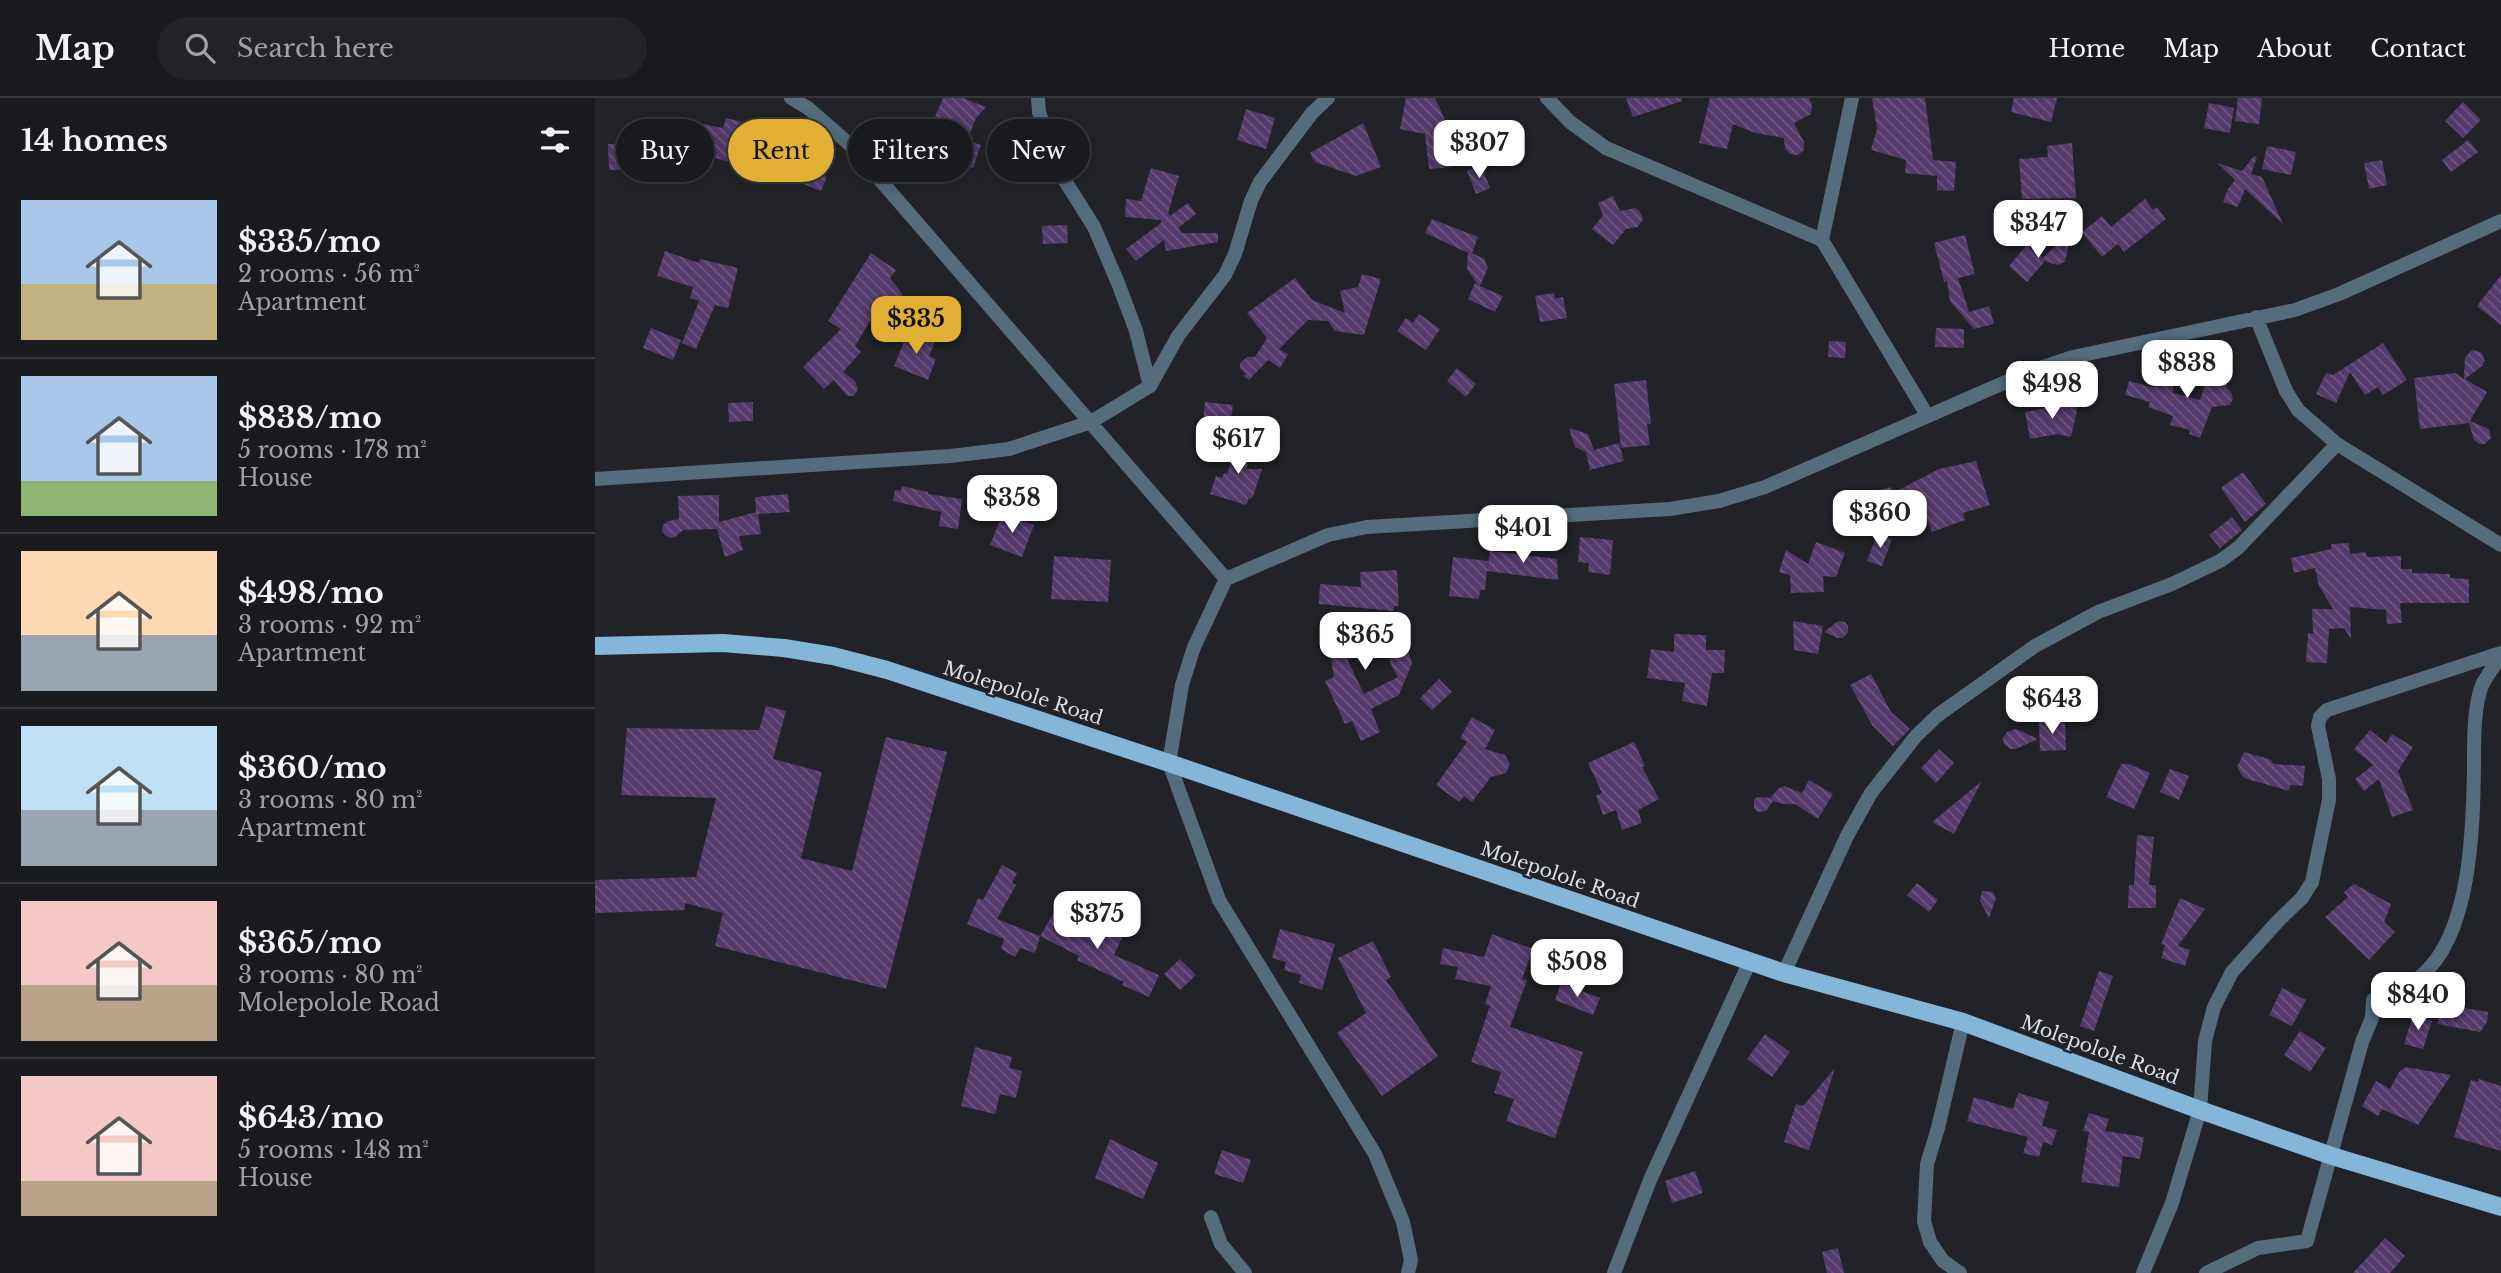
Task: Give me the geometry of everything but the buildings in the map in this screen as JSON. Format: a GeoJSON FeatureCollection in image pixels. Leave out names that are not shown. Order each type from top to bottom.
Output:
{"type":"FeatureCollection","features":[{"type":"Feature","properties":{"kind":"main road","name":"Molepolole Road"},"geometry":{"type":"LineString","coordinates":[[595,646],[723,643],[784,648],[833,656],[887,670],[1169,762],[1784,973],[1963,1022],[2332,1156],[2501,1207]]}},
{"type":"Feature","properties":{"kind":"street"},"geometry":{"type":"LineString","coordinates":[[791,98],[811,103],[848,143],[1226,579]]}},
{"type":"Feature","properties":{"kind":"street"},"geometry":{"type":"LineString","coordinates":[[1038,98],[1039,112],[1057,168],[1094,228],[1118,283],[1136,331],[1150,386]]}},
{"type":"Feature","properties":{"kind":"street"},"geometry":{"type":"LineString","coordinates":[[595,479],[950,456],[1009,449],[1091,422],[1150,386],[1178,336],[1225,275],[1235,254],[1251,201],[1261,182],[1312,113],[1328,98]]}},
{"type":"Feature","properties":{"kind":"street"},"geometry":{"type":"LineString","coordinates":[[1547,98],[1570,122],[1606,148],[1822,240],[1927,415]]}},
{"type":"Feature","properties":{"kind":"street"},"geometry":{"type":"LineString","coordinates":[[1822,240],[1852,98]]}},
{"type":"Feature","properties":{"kind":"street"},"geometry":{"type":"LineString","coordinates":[[1408,1273],[1411,1260],[1403,1222],[1375,1154],[1219,900],[1169,762],[1182,685],[1194,647],[1226,579],[1328,535],[1367,527],[1669,509],[1720,500],[1765,487],[2031,372],[2073,357],[2295,310],[2501,221]]}},
{"type":"Feature","properties":{"kind":"street"},"geometry":{"type":"LineString","coordinates":[[2256,317],[2286,391],[2298,410],[2337,443],[2501,545]]}},
{"type":"Feature","properties":{"kind":"street"},"geometry":{"type":"LineString","coordinates":[[1784,973],[1847,836],[1871,793],[1916,736],[1938,715],[2045,640],[2098,612],[2220,561],[2238,548],[2337,443]]}},
{"type":"Feature","properties":{"kind":"street"},"geometry":{"type":"LineString","coordinates":[[2143,1273],[2172,1203],[2200,1110],[2205,1041],[2214,1007],[2232,972],[2302,898],[2312,882],[2329,800],[2329,779],[2318,726],[2320,717],[2327,710],[2501,654]]}},
{"type":"Feature","properties":{"kind":"street"},"geometry":{"type":"LineString","coordinates":[[2206,1273],[2258,1248],[2307,1241],[2362,1042],[2372,1018],[2373,1000],[2420,977],[2441,955],[2455,926],[2468,868],[2473,814],[2475,727],[2482,685],[2501,654]]}},
{"type":"Feature","properties":{"kind":"street"},"geometry":{"type":"LineString","coordinates":[[1615,1273],[1650,1180],[1750,961]]}},
{"type":"Feature","properties":{"kind":"street"},"geometry":{"type":"LineString","coordinates":[[1960,1273],[1943,1261],[1930,1242],[1924,1221],[1927,1164],[1963,1022]]}},
{"type":"Feature","properties":{"kind":"street"},"geometry":{"type":"LineString","coordinates":[[1211,1217],[1221,1244],[1245,1273]]}}]}
